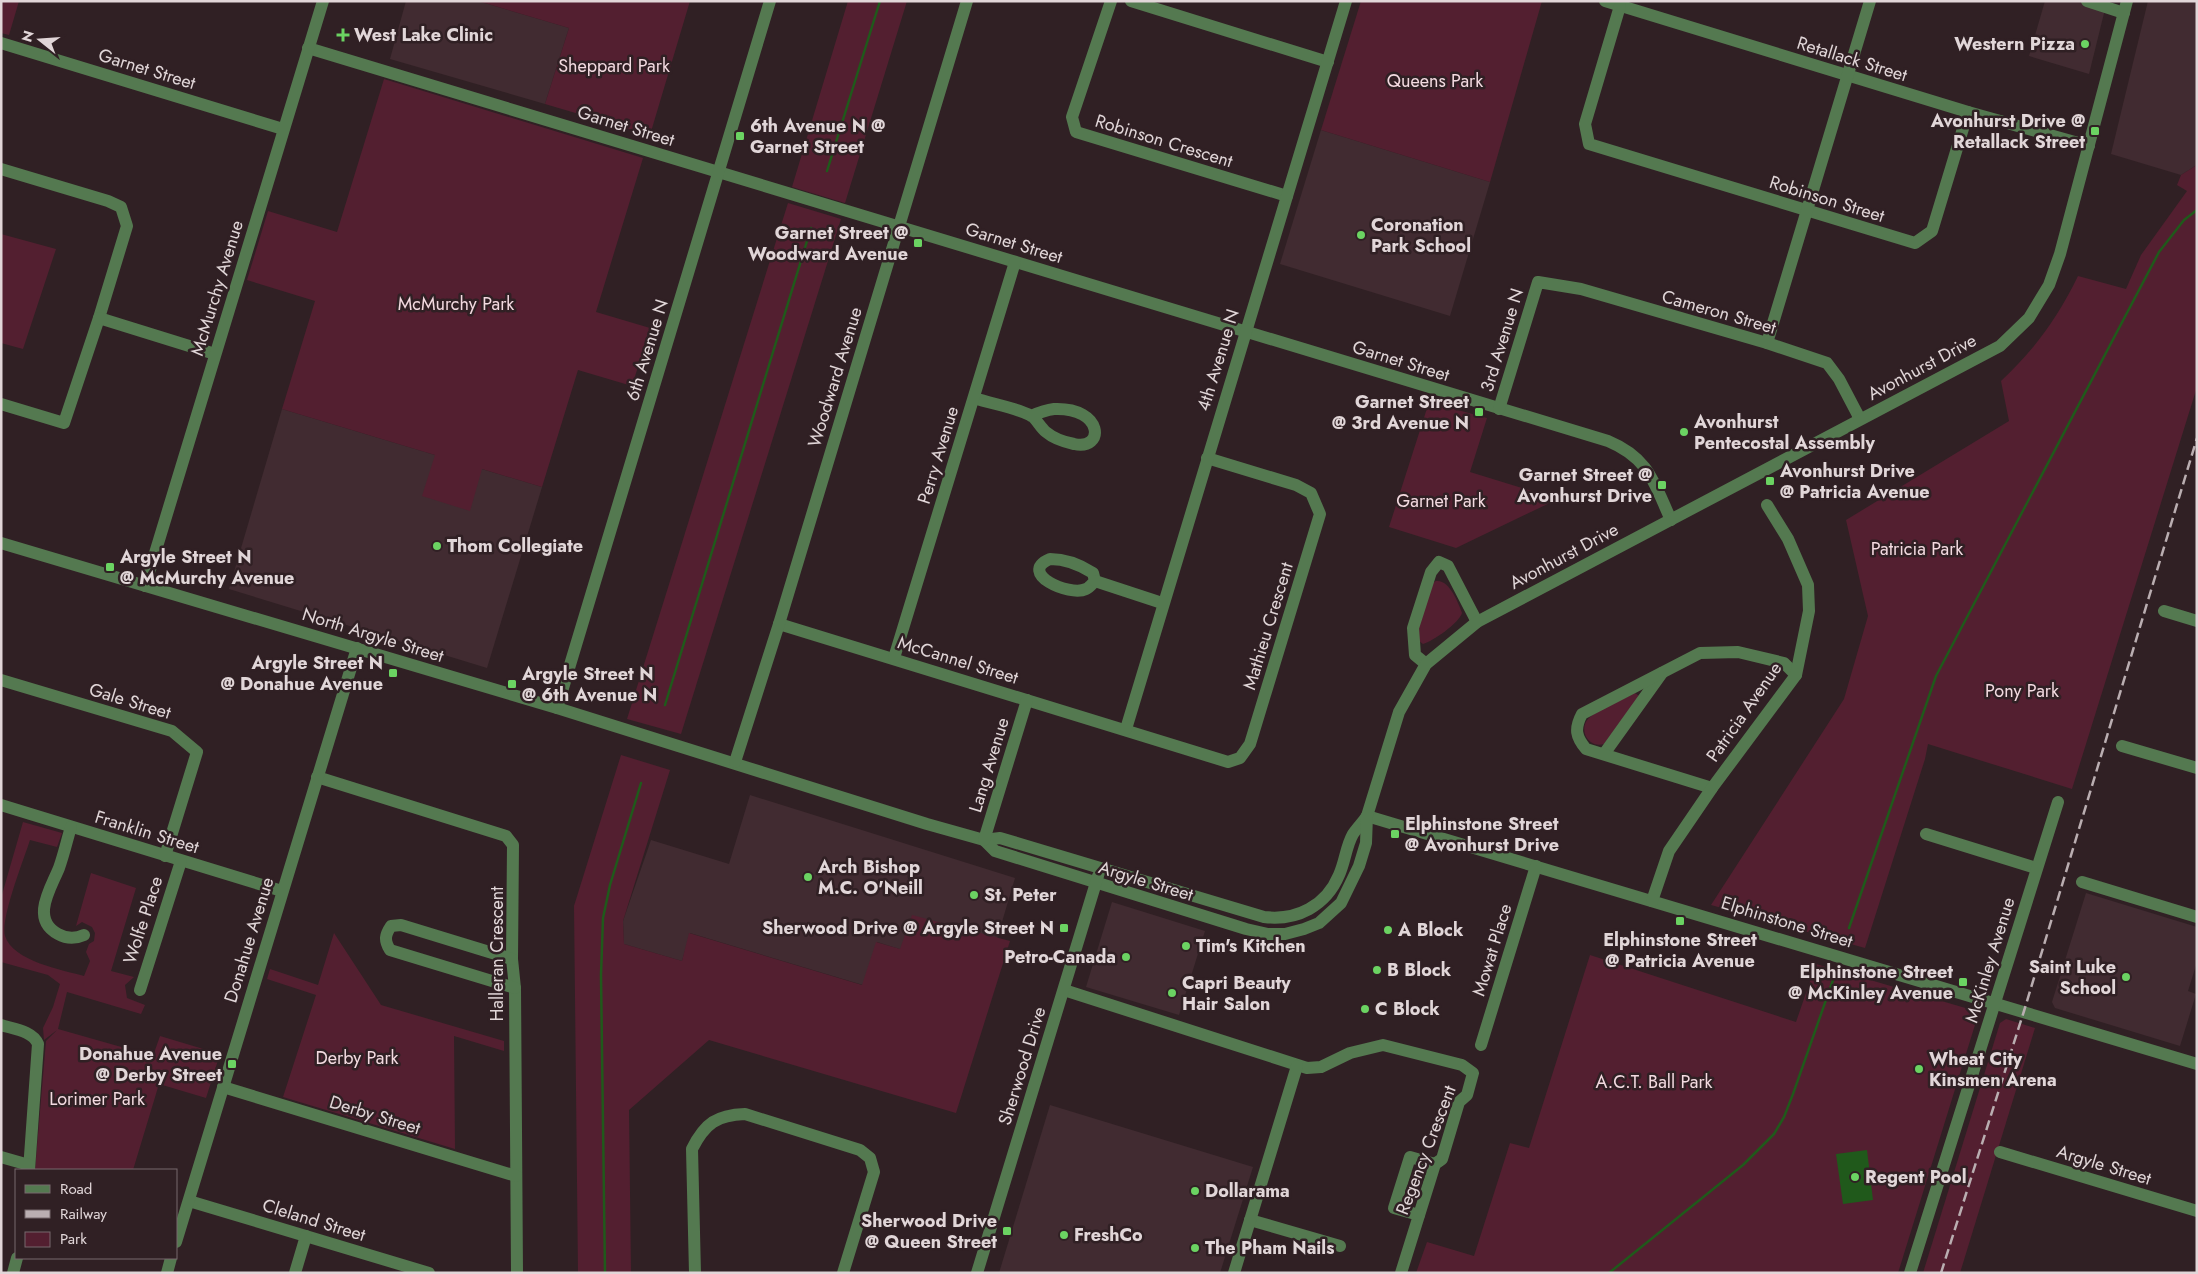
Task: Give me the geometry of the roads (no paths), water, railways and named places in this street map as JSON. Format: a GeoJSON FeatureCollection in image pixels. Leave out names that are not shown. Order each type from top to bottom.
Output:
{"type":"FeatureCollection","features":[{"type":"Feature","properties":{"kind":"street","name":"McMurchy Avenue"},"geometry":{"type":"LineString","coordinates":[[144,586],[322,1]]}},
{"type":"Feature","properties":{"kind":"street","name":"6th Avenue N"},"geometry":{"type":"LineString","coordinates":[[557,708],[770,1]]}},
{"type":"Feature","properties":{"kind":"street","name":"Woodward Avenue"},"geometry":{"type":"LineString","coordinates":[[735,762],[779,624],[967,1]]}},
{"type":"Feature","properties":{"kind":"street","name":"Robinson Crescent"},"geometry":{"type":"LineString","coordinates":[[1111,1],[1072,117],[1076,132],[1287,196]]}},
{"type":"Feature","properties":{"kind":"street"},"geometry":{"type":"LineString","coordinates":[[1131,1],[1328,62]]}},
{"type":"Feature","properties":{"kind":"street","name":"4th Avenue N"},"geometry":{"type":"LineString","coordinates":[[1126,729],[1162,602],[1346,1]]}},
{"type":"Feature","properties":{"kind":"street","name":"Retallack Street"},"geometry":{"type":"LineString","coordinates":[[1605,1],[1847,76],[2089,146]]}},
{"type":"Feature","properties":{"kind":"street"},"geometry":{"type":"LineString","coordinates":[[1767,343],[1870,1]]}},
{"type":"Feature","properties":{"kind":"street"},"geometry":{"type":"LineString","coordinates":[[2087,1],[2126,7]]}},
{"type":"Feature","properties":{"kind":"street","name":"Robinson Street"},"geometry":{"type":"LineString","coordinates":[[1620,6],[1586,124],[1589,144],[1806,211],[1915,243],[1932,231],[1968,112]]}},
{"type":"Feature","properties":{"kind":"street","name":"Avonhurst Drive"},"geometry":{"type":"LineString","coordinates":[[1304,929],[1319,923],[1348,894],[1366,843],[1367,816],[1399,712],[1426,664],[1477,622],[1860,419],[1963,367],[2000,346],[2029,318],[2049,286],[2060,254],[2126,7]]}},
{"type":"Feature","properties":{"kind":"street","name":"Garnet Street"},"geometry":{"type":"LineString","coordinates":[[1,43],[283,129]]}},
{"type":"Feature","properties":{"kind":"street","name":"Garnet Street"},"geometry":{"type":"LineString","coordinates":[[308,48],[1625,448],[1642,463],[1671,520]]}},
{"type":"Feature","properties":{"kind":"street"},"geometry":{"type":"LineString","coordinates":[[1,169],[108,201],[121,207],[127,226],[64,423],[1,404]]}},
{"type":"Feature","properties":{"kind":"street","name":"Perry Avenue"},"geometry":{"type":"LineString","coordinates":[[894,658],[1015,262]]}},
{"type":"Feature","properties":{"kind":"street","name":"Cameron Street"},"geometry":{"type":"LineString","coordinates":[[1538,282],[1581,289],[1767,343],[1827,363],[1860,419]]}},
{"type":"Feature","properties":{"kind":"street","name":"3rd Avenue N"},"geometry":{"type":"LineString","coordinates":[[1499,409],[1538,282]]}},
{"type":"Feature","properties":{"kind":"street"},"geometry":{"type":"LineString","coordinates":[[99,318],[215,354]]}},
{"type":"Feature","properties":{"kind":"street"},"geometry":{"type":"LineString","coordinates":[[974,398],[1031,416],[1047,433],[1059,440],[1076,445],[1086,445],[1093,439],[1096,430],[1092,420],[1084,414],[1067,410],[1052,409],[1031,416]]}},
{"type":"Feature","properties":{"kind":"street","name":"Mathieu Crescent"},"geometry":{"type":"LineString","coordinates":[[1126,729],[1228,762],[1240,758],[1250,744],[1320,514],[1311,493],[1296,485],[1206,458]]}},
{"type":"Feature","properties":{"kind":"street","name":"Patricia Avenue"},"geometry":{"type":"LineString","coordinates":[[1652,901],[1669,851],[1712,788],[1796,675],[1809,611],[1808,585],[1788,539],[1767,505]]}},
{"type":"Feature","properties":{"kind":"street","name":"North Argyle Street"},"geometry":{"type":"LineString","coordinates":[[1,543],[735,762]]}},
{"type":"Feature","properties":{"kind":"street"},"geometry":{"type":"LineString","coordinates":[[1426,664],[1415,655],[1413,628],[1431,572],[1439,562],[1448,566],[1477,622]]}},
{"type":"Feature","properties":{"kind":"street"},"geometry":{"type":"LineString","coordinates":[[1095,581],[1162,602]]}},
{"type":"Feature","properties":{"kind":"street"},"geometry":{"type":"LineString","coordinates":[[2164,611],[2197,621]]}},
{"type":"Feature","properties":{"kind":"street","name":"McCannel Street"},"geometry":{"type":"LineString","coordinates":[[779,624],[1126,729]]}},
{"type":"Feature","properties":{"kind":"street","name":"Donahue Avenue"},"geometry":{"type":"LineString","coordinates":[[178,1236],[357,648]]}},
{"type":"Feature","properties":{"kind":"street"},"geometry":{"type":"LineString","coordinates":[[1712,788],[1586,750],[1577,738],[1576,724],[1582,714],[1700,653],[1738,652],[1784,663],[1796,675]]}},
{"type":"Feature","properties":{"kind":"street"},"geometry":{"type":"LineString","coordinates":[[1604,754],[1664,671]]}},
{"type":"Feature","properties":{"kind":"street","name":"Gale Street"},"geometry":{"type":"LineString","coordinates":[[1,680],[172,731],[197,752],[165,856]]}},
{"type":"Feature","properties":{"kind":"street","name":"Lang Avenue"},"geometry":{"type":"LineString","coordinates":[[984,840],[1027,700]]}},
{"type":"Feature","properties":{"kind":"street"},"geometry":{"type":"LineString","coordinates":[[2122,746],[2197,768]]}},
{"type":"Feature","properties":{"kind":"street","name":"Argyle Street"},"geometry":{"type":"LineString","coordinates":[[735,762],[927,824],[984,840],[1000,838],[1264,917],[1278,919],[1306,912]]}},
{"type":"Feature","properties":{"kind":"street","name":"Halleran Crescent"},"geometry":{"type":"LineString","coordinates":[[317,777],[506,836],[513,845],[512,960],[514,988],[517,1273]]}},
{"type":"Feature","properties":{"kind":"street","name":"McKinley Avenue"},"geometry":{"type":"LineString","coordinates":[[1910,1273],[2058,802]]}},
{"type":"Feature","properties":{"kind":"street","name":"Franklin Street"},"geometry":{"type":"LineString","coordinates":[[1,806],[282,891]]}},
{"type":"Feature","properties":{"kind":"street","name":"Avonhurst Drive"},"geometry":{"type":"LineString","coordinates":[[1306,912],[1321,902],[1331,890],[1339,875],[1353,835],[1367,816]]}},
{"type":"Feature","properties":{"kind":"street","name":"Elphinstone Street"},"geometry":{"type":"LineString","coordinates":[[1367,816],[1995,1002],[2197,1064]]}},
{"type":"Feature","properties":{"kind":"street"},"geometry":{"type":"LineString","coordinates":[[71,827],[60,866],[47,894],[45,916],[50,928],[59,935],[72,938],[84,936]]}},
{"type":"Feature","properties":{"kind":"street"},"geometry":{"type":"LineString","coordinates":[[1926,834],[2036,868]]}},
{"type":"Feature","properties":{"kind":"street","name":"Argyle Street"},"geometry":{"type":"LineString","coordinates":[[984,840],[996,851],[1096,884],[1268,934],[1285,934],[1304,929]]}},
{"type":"Feature","properties":{"kind":"street","name":"Wolfe Place"},"geometry":{"type":"LineString","coordinates":[[140,990],[181,861]]}},
{"type":"Feature","properties":{"kind":"street","name":"Mowat Place"},"geometry":{"type":"LineString","coordinates":[[1481,1045],[1536,866]]}},
{"type":"Feature","properties":{"kind":"street","name":"Sherwood Drive"},"geometry":{"type":"LineString","coordinates":[[977,1273],[1100,869]]}},
{"type":"Feature","properties":{"kind":"street"},"geometry":{"type":"LineString","coordinates":[[2082,882],[2197,917]]}},
{"type":"Feature","properties":{"kind":"street"},"geometry":{"type":"LineString","coordinates":[[512,960],[401,925],[391,926],[386,934],[386,943],[390,950],[514,988]]}},
{"type":"Feature","properties":{"kind":"street"},"geometry":{"type":"LineString","coordinates":[[1064,990],[1293,1063],[1297,1066],[1234,1273]]}},
{"type":"Feature","properties":{"kind":"street"},"geometry":{"type":"LineString","coordinates":[[1,1025],[31,1034],[36,1038],[38,1044],[29,1168],[1,1157]]}},
{"type":"Feature","properties":{"kind":"street","name":"Regency Crescent"},"geometry":{"type":"LineString","coordinates":[[1297,1066],[1307,1068],[1321,1067],[1350,1053],[1383,1045],[1462,1065],[1473,1073],[1467,1095],[1459,1102],[1442,1159],[1435,1164],[1401,1273]]}},
{"type":"Feature","properties":{"kind":"street","name":"Derby Street"},"geometry":{"type":"LineString","coordinates":[[223,1087],[516,1176]]}},
{"type":"Feature","properties":{"kind":"street"},"geometry":{"type":"LineString","coordinates":[[694,1273],[692,1149],[699,1135],[712,1122],[730,1114],[746,1114],[860,1150],[870,1158],[874,1172],[843,1273]]}},
{"type":"Feature","properties":{"kind":"street","name":"Argyle Street"},"geometry":{"type":"LineString","coordinates":[[2000,1152],[2197,1211]]}},
{"type":"Feature","properties":{"kind":"street"},"geometry":{"type":"LineString","coordinates":[[1419,1215],[1394,1208],[1410,1157],[1435,1164]]}},
{"type":"Feature","properties":{"kind":"street","name":"Cleland Street"},"geometry":{"type":"LineString","coordinates":[[189,1201],[429,1273]]}},
{"type":"Feature","properties":{"kind":"street"},"geometry":{"type":"LineString","coordinates":[[1250,1220],[1340,1246]]}},
{"type":"Feature","properties":{"kind":"street"},"geometry":{"type":"LineString","coordinates":[[295,1273],[306,1236]]}},
{"type":"Feature","properties":{"kind":"street"},"geometry":{"type":"LineString","coordinates":[[13,1273],[18,1259]]}},
{"type":"Feature","properties":{"kind":"street"},"geometry":{"type":"LineString","coordinates":[[167,1273],[172,1259]]}},
{"type":"Feature","properties":{"kind":"waterway"},"geometry":{"type":"LineString","coordinates":[[827,171],[880,1]]}},
{"type":"Feature","properties":{"kind":"waterway"},"geometry":{"type":"LineString","coordinates":[[1849,928],[1936,676],[2159,252],[2184,220],[2197,210]]}},
{"type":"Feature","properties":{"kind":"waterway"},"geometry":{"type":"LineString","coordinates":[[665,705],[811,228]]}},
{"type":"Feature","properties":{"kind":"waterway"},"geometry":{"type":"LineString","coordinates":[[605,1273],[601,975],[603,918],[610,885],[641,783]]}},
{"type":"Feature","properties":{"kind":"waterway"},"geometry":{"type":"LineString","coordinates":[[1609,1273],[1743,1165],[1774,1134],[1784,1117],[1793,1094],[1833,980]]}},
{"type":"Feature","properties":{"kind":"railway"},"geometry":{"type":"LineString","coordinates":[[1941,1273],[2024,1011],[2197,438]]}},
{"type":"Feature","properties":{"kind":"place","name":"West Lake Clinic"},"geometry":{"type":"Point","coordinates":[343,35]}},
{"type":"Feature","properties":{"kind":"place","name":"Western Pizza"},"geometry":{"type":"Point","coordinates":[2085,44]}},
{"type":"Feature","properties":{"kind":"place","name":"Avonhurst Drive @ Retallack Street"},"geometry":{"type":"Point","coordinates":[2095,131]}},
{"type":"Feature","properties":{"kind":"place","name":"6th Avenue N @ Garnet Street"},"geometry":{"type":"Point","coordinates":[740,136]}},
{"type":"Feature","properties":{"kind":"place","name":"Coronation Park School"},"geometry":{"type":"Point","coordinates":[1361,235]}},
{"type":"Feature","properties":{"kind":"place","name":"Garnet Street @ Woodward Avenue"},"geometry":{"type":"Point","coordinates":[918,243]}},
{"type":"Feature","properties":{"kind":"place","name":"Garnet Street @ 3rd Avenue N"},"geometry":{"type":"Point","coordinates":[1479,412]}},
{"type":"Feature","properties":{"kind":"place","name":"Avonhurst Pentecostal Assembly"},"geometry":{"type":"Point","coordinates":[1684,432]}},
{"type":"Feature","properties":{"kind":"place","name":"Avonhurst Drive @ Patricia Avenue"},"geometry":{"type":"Point","coordinates":[1770,481]}},
{"type":"Feature","properties":{"kind":"place","name":"Garnet Street @ Avonhurst Drive"},"geometry":{"type":"Point","coordinates":[1662,485]}},
{"type":"Feature","properties":{"kind":"place","name":"Thom Collegiate"},"geometry":{"type":"Point","coordinates":[437,546]}},
{"type":"Feature","properties":{"kind":"place","name":"Argyle Street N @ McMurchy Avenue"},"geometry":{"type":"Point","coordinates":[110,567]}},
{"type":"Feature","properties":{"kind":"place","name":"Argyle Street N @ Donahue Avenue"},"geometry":{"type":"Point","coordinates":[393,673]}},
{"type":"Feature","properties":{"kind":"place","name":"Argyle Street N @ 6th Avenue N"},"geometry":{"type":"Point","coordinates":[512,684]}},
{"type":"Feature","properties":{"kind":"place","name":"Elphinstone Street @ Avonhurst Drive"},"geometry":{"type":"Point","coordinates":[1395,834]}},
{"type":"Feature","properties":{"kind":"place","name":"Arch Bishop M.C. O'Neill"},"geometry":{"type":"Point","coordinates":[808,877]}},
{"type":"Feature","properties":{"kind":"place","name":"St. Peter"},"geometry":{"type":"Point","coordinates":[974,895]}},
{"type":"Feature","properties":{"kind":"place","name":"Elphinstone Street @ Patricia Avenue"},"geometry":{"type":"Point","coordinates":[1680,921]}},
{"type":"Feature","properties":{"kind":"place","name":"Sherwood Drive @ Argyle Street N"},"geometry":{"type":"Point","coordinates":[1064,928]}},
{"type":"Feature","properties":{"kind":"place","name":"A Block"},"geometry":{"type":"Point","coordinates":[1388,930]}},
{"type":"Feature","properties":{"kind":"place","name":"Tim's Kitchen"},"geometry":{"type":"Point","coordinates":[1186,946]}},
{"type":"Feature","properties":{"kind":"place","name":"Petro-Canada"},"geometry":{"type":"Point","coordinates":[1126,957]}},
{"type":"Feature","properties":{"kind":"place","name":"B Block"},"geometry":{"type":"Point","coordinates":[1377,970]}},
{"type":"Feature","properties":{"kind":"place","name":"Saint Luke School"},"geometry":{"type":"Point","coordinates":[2126,977]}},
{"type":"Feature","properties":{"kind":"place","name":"Elphinstone Street @ McKinley Avenue"},"geometry":{"type":"Point","coordinates":[1963,982]}},
{"type":"Feature","properties":{"kind":"place","name":"Capri Beauty Hair Salon"},"geometry":{"type":"Point","coordinates":[1172,993]}},
{"type":"Feature","properties":{"kind":"place","name":"C Block"},"geometry":{"type":"Point","coordinates":[1365,1009]}},
{"type":"Feature","properties":{"kind":"place","name":"Donahue Avenue @ Derby Street"},"geometry":{"type":"Point","coordinates":[232,1064]}},
{"type":"Feature","properties":{"kind":"place","name":"Wheat City Kinsmen Arena"},"geometry":{"type":"Point","coordinates":[1919,1069]}},
{"type":"Feature","properties":{"kind":"place","name":"Regent Pool"},"geometry":{"type":"Point","coordinates":[1855,1177]}},
{"type":"Feature","properties":{"kind":"place","name":"Dollarama"},"geometry":{"type":"Point","coordinates":[1195,1191]}},
{"type":"Feature","properties":{"kind":"place","name":"Sherwood Drive @ Queen Street"},"geometry":{"type":"Point","coordinates":[1007,1231]}},
{"type":"Feature","properties":{"kind":"place","name":"FreshCo"},"geometry":{"type":"Point","coordinates":[1064,1235]}},
{"type":"Feature","properties":{"kind":"place","name":"The Pham Nails"},"geometry":{"type":"Point","coordinates":[1195,1248]}},
{"type":"Feature","properties":{"kind":"park label","name":"Sheppard Park"},"geometry":{"type":"Point","coordinates":[614,66]}},
{"type":"Feature","properties":{"kind":"park label","name":"Queens Park"},"geometry":{"type":"Point","coordinates":[1435,81]}},
{"type":"Feature","properties":{"kind":"park label","name":"McMurchy Park"},"geometry":{"type":"Point","coordinates":[456,304]}},
{"type":"Feature","properties":{"kind":"park label","name":"Garnet Park"},"geometry":{"type":"Point","coordinates":[1441,501]}},
{"type":"Feature","properties":{"kind":"park label","name":"Patricia Park"},"geometry":{"type":"Point","coordinates":[1917,549]}},
{"type":"Feature","properties":{"kind":"park label","name":"Pony Park"},"geometry":{"type":"Point","coordinates":[2022,691]}},
{"type":"Feature","properties":{"kind":"park label","name":"Derby Park"},"geometry":{"type":"Point","coordinates":[357,1058]}},
{"type":"Feature","properties":{"kind":"park label","name":"A.C.T. Ball Park"},"geometry":{"type":"Point","coordinates":[1654,1082]}},
{"type":"Feature","properties":{"kind":"park label","name":"Lorimer Park"},"geometry":{"type":"Point","coordinates":[97,1099]}}]}
